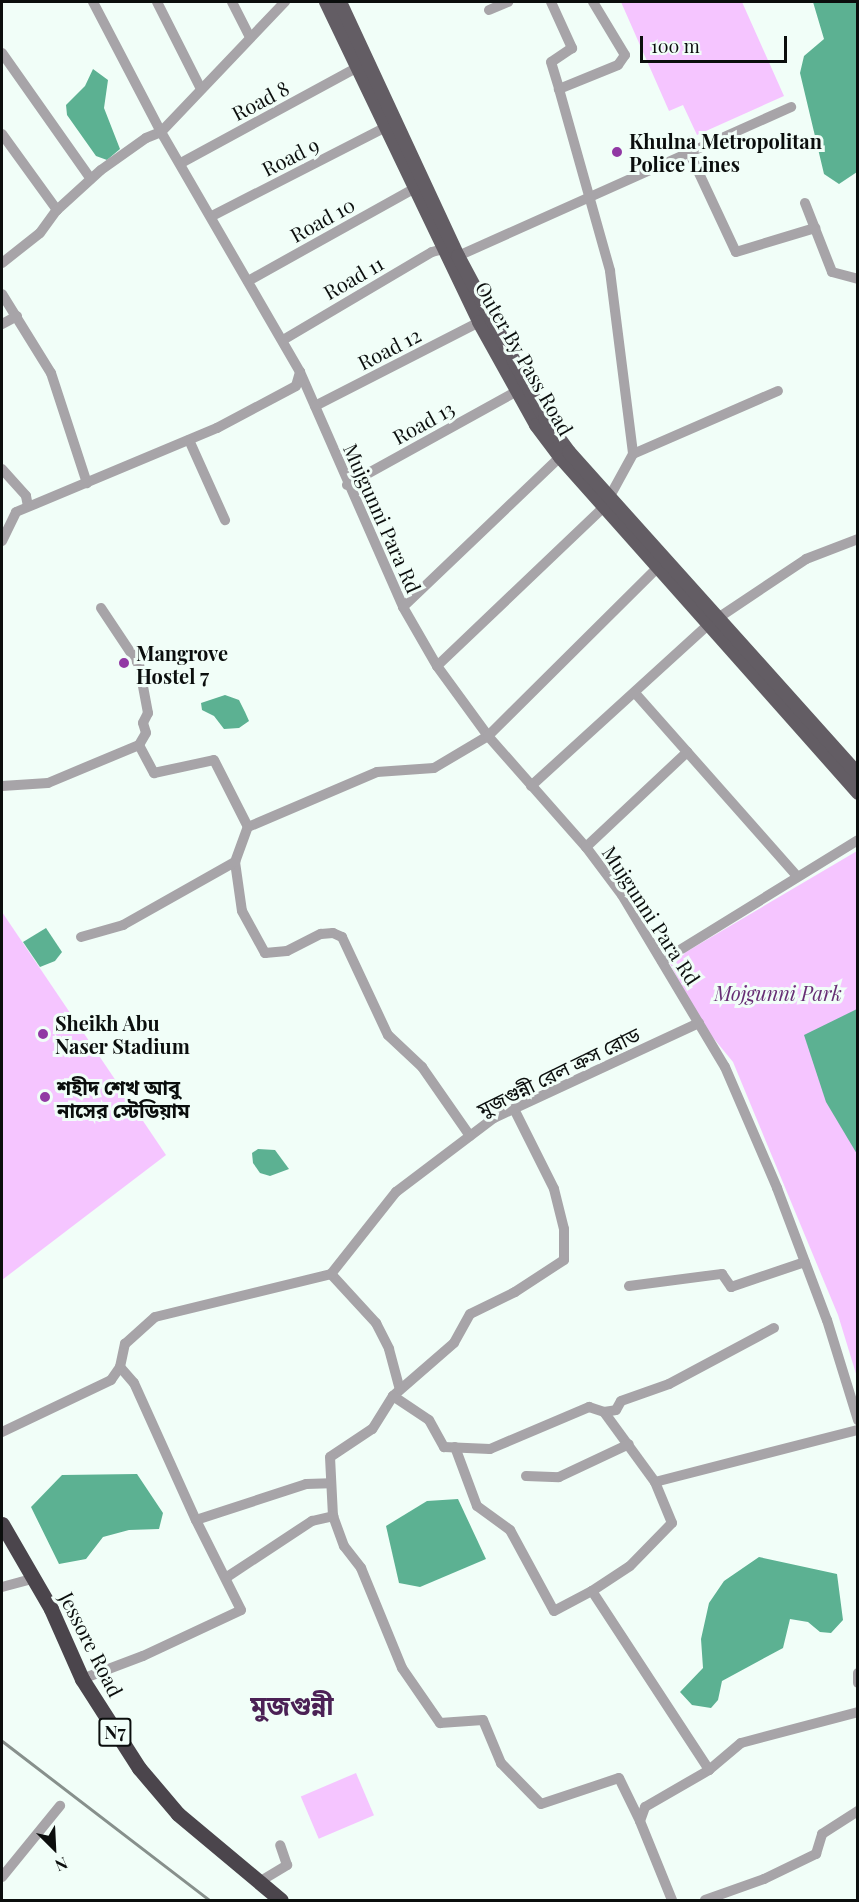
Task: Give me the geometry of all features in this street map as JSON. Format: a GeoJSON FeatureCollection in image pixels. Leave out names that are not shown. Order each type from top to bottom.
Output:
{"type":"FeatureCollection","features":[{"type":"Feature","properties":{"kind":"highway","name":"Jessore Road"},"geometry":{"type":"LineString","coordinates":[[2,1524],[35,1578],[82,1679],[139,1768],[178,1814],[281,1900]]}},
{"type":"Feature","properties":{"kind":"main road","name":"Outer By Pass Road"},"geometry":{"type":"LineString","coordinates":[[326,2],[413,189],[478,321],[517,391],[560,457],[607,502],[714,621],[858,774]]}},
{"type":"Feature","properties":{"kind":"main road","name":"Outer By Pass Road"},"geometry":{"type":"LineString","coordinates":[[340,2],[458,256],[545,419],[658,567],[714,621],[858,793]]}},
{"type":"Feature","properties":{"kind":"street","name":"Mujgunni Para Rd"},"geometry":{"type":"LineString","coordinates":[[93,2],[161,132],[212,216],[300,372],[347,485],[403,607],[436,666],[488,736],[586,847],[622,895],[699,1023],[739,1098],[805,1262],[858,1420]]}},
{"type":"Feature","properties":{"kind":"street"},"geometry":{"type":"LineString","coordinates":[[157,2],[201,88]]}},
{"type":"Feature","properties":{"kind":"street"},"geometry":{"type":"LineString","coordinates":[[232,2],[250,37]]}},
{"type":"Feature","properties":{"kind":"street"},"geometry":{"type":"LineString","coordinates":[[2,263],[40,233],[57,210],[91,179],[146,138],[161,132],[285,2]]}},
{"type":"Feature","properties":{"kind":"street"},"geometry":{"type":"LineString","coordinates":[[489,10],[508,2]]}},
{"type":"Feature","properties":{"kind":"street"},"geometry":{"type":"LineString","coordinates":[[436,666],[607,502],[633,454],[618,317],[551,62],[572,48],[551,2]]}},
{"type":"Feature","properties":{"kind":"street"},"geometry":{"type":"LineString","coordinates":[[559,89],[618,65],[625,55],[593,2]]}},
{"type":"Feature","properties":{"kind":"street"},"geometry":{"type":"LineString","coordinates":[[2,53],[91,179]]}},
{"type":"Feature","properties":{"kind":"street","name":"Road 8"},"geometry":{"type":"LineString","coordinates":[[181,163],[356,68]]}},
{"type":"Feature","properties":{"kind":"street"},"geometry":{"type":"LineString","coordinates":[[458,256],[589,200],[791,107]]}},
{"type":"Feature","properties":{"kind":"street","name":"Road 9"},"geometry":{"type":"LineString","coordinates":[[212,216],[384,128]]}},
{"type":"Feature","properties":{"kind":"street"},"geometry":{"type":"LineString","coordinates":[[2,134],[57,210]]}},
{"type":"Feature","properties":{"kind":"street"},"geometry":{"type":"LineString","coordinates":[[690,154],[736,252],[815,228]]}},
{"type":"Feature","properties":{"kind":"street","name":"Road 10"},"geometry":{"type":"LineString","coordinates":[[248,281],[413,189]]}},
{"type":"Feature","properties":{"kind":"street"},"geometry":{"type":"LineString","coordinates":[[805,203],[832,272],[858,279]]}},
{"type":"Feature","properties":{"kind":"street","name":"Road 11"},"geometry":{"type":"LineString","coordinates":[[283,340],[432,252],[443,249]]}},
{"type":"Feature","properties":{"kind":"street"},"geometry":{"type":"LineString","coordinates":[[2,294],[51,373],[87,483]]}},
{"type":"Feature","properties":{"kind":"street"},"geometry":{"type":"LineString","coordinates":[[2,324],[17,315]]}},
{"type":"Feature","properties":{"kind":"street","name":"Road 12"},"geometry":{"type":"LineString","coordinates":[[315,406],[478,321]]}},
{"type":"Feature","properties":{"kind":"street"},"geometry":{"type":"LineString","coordinates":[[2,541],[10,519],[28,506],[189,440],[296,386],[300,372]]}},
{"type":"Feature","properties":{"kind":"street","name":"Road 13"},"geometry":{"type":"LineString","coordinates":[[347,485],[517,391]]}},
{"type":"Feature","properties":{"kind":"street"},"geometry":{"type":"LineString","coordinates":[[633,454],[778,391]]}},
{"type":"Feature","properties":{"kind":"street"},"geometry":{"type":"LineString","coordinates":[[189,440],[225,520]]}},
{"type":"Feature","properties":{"kind":"street"},"geometry":{"type":"LineString","coordinates":[[403,607],[560,457]]}},
{"type":"Feature","properties":{"kind":"street"},"geometry":{"type":"LineString","coordinates":[[2,469],[26,496],[28,506]]}},
{"type":"Feature","properties":{"kind":"street"},"geometry":{"type":"LineString","coordinates":[[531,786],[714,621],[806,559],[858,540]]}},
{"type":"Feature","properties":{"kind":"street"},"geometry":{"type":"LineString","coordinates":[[470,1136],[422,1067],[388,1035],[342,937],[333,933],[321,933],[287,951],[265,953],[242,911],[235,862],[248,827],[377,772],[434,768],[488,736],[658,567]]}},
{"type":"Feature","properties":{"kind":"street"},"geometry":{"type":"LineString","coordinates":[[2,786],[48,783],[139,745],[146,733],[143,723],[148,713],[139,665],[101,608]]}},
{"type":"Feature","properties":{"kind":"street"},"geometry":{"type":"LineString","coordinates":[[635,693],[797,876]]}},
{"type":"Feature","properties":{"kind":"street"},"geometry":{"type":"LineString","coordinates":[[139,745],[154,773],[214,760],[248,827]]}},
{"type":"Feature","properties":{"kind":"street"},"geometry":{"type":"LineString","coordinates":[[586,847],[687,752]]}},
{"type":"Feature","properties":{"kind":"street"},"geometry":{"type":"LineString","coordinates":[[662,961],[858,840]]}},
{"type":"Feature","properties":{"kind":"street"},"geometry":{"type":"LineString","coordinates":[[81,937],[123,925],[235,862]]}},
{"type":"Feature","properties":{"kind":"street","name":"মুজগুন্নী রেল ক্রস রোড"},"geometry":{"type":"LineString","coordinates":[[331,1275],[396,1192],[470,1136],[514,1109],[699,1023]]}},
{"type":"Feature","properties":{"kind":"street"},"geometry":{"type":"LineString","coordinates":[[514,1109],[554,1189],[564,1229],[564,1260],[515,1292],[470,1314],[454,1343],[397,1393],[372,1429],[330,1457],[333,1516],[344,1546],[361,1568],[402,1668],[440,1723],[483,1720],[501,1763],[541,1804],[619,1778],[640,1821],[672,1900]]}},
{"type":"Feature","properties":{"kind":"street"},"geometry":{"type":"LineString","coordinates":[[629,1286],[722,1274],[731,1287],[805,1262]]}},
{"type":"Feature","properties":{"kind":"street"},"geometry":{"type":"LineString","coordinates":[[2,1432],[111,1380],[120,1368],[125,1344],[155,1317],[331,1275],[376,1323],[389,1349],[397,1393],[429,1420],[444,1447],[490,1449],[589,1407],[604,1412],[616,1410],[621,1401],[709,1365],[774,1328]]}},
{"type":"Feature","properties":{"kind":"street"},"geometry":{"type":"LineString","coordinates":[[82,1679],[163,1648],[241,1610],[227,1576],[196,1520],[134,1383],[120,1368]]}},
{"type":"Feature","properties":{"kind":"street"},"geometry":{"type":"LineString","coordinates":[[849,1391],[858,1382]]}},
{"type":"Feature","properties":{"kind":"street"},"geometry":{"type":"LineString","coordinates":[[454,1447],[477,1506],[510,1530],[554,1611],[592,1591],[630,1566],[672,1523],[655,1482],[604,1412]]}},
{"type":"Feature","properties":{"kind":"street"},"geometry":{"type":"LineString","coordinates":[[655,1482],[858,1430]]}},
{"type":"Feature","properties":{"kind":"street"},"geometry":{"type":"LineString","coordinates":[[526,1476],[559,1477],[629,1444]]}},
{"type":"Feature","properties":{"kind":"street"},"geometry":{"type":"LineString","coordinates":[[196,1520],[306,1484],[330,1483]]}},
{"type":"Feature","properties":{"kind":"street"},"geometry":{"type":"LineString","coordinates":[[227,1576],[312,1521],[333,1516]]}},
{"type":"Feature","properties":{"kind":"street"},"geometry":{"type":"LineString","coordinates":[[2,1587],[35,1578]]}},
{"type":"Feature","properties":{"kind":"street"},"geometry":{"type":"LineString","coordinates":[[592,1591],[710,1770]]}},
{"type":"Feature","properties":{"kind":"street"},"geometry":{"type":"LineString","coordinates":[[858,1673],[858,1683]]}},
{"type":"Feature","properties":{"kind":"street"},"geometry":{"type":"LineString","coordinates":[[640,1821],[645,1807],[654,1800],[710,1770],[741,1743],[858,1712]]}},
{"type":"Feature","properties":{"kind":"street"},"geometry":{"type":"LineString","coordinates":[[2,1877],[60,1806]]}},
{"type":"Feature","properties":{"kind":"street"},"geometry":{"type":"LineString","coordinates":[[705,1900],[816,1854],[822,1834],[858,1811]]}},
{"type":"Feature","properties":{"kind":"street"},"geometry":{"type":"LineString","coordinates":[[259,1882],[287,1865],[280,1845]]}},
{"type":"Feature","properties":{"kind":"green space"},"geometry":{"type":"Polygon","coordinates":[[[621,2],[742,2],[784,96],[697,135],[683,105],[669,111],[621,2]]]}},
{"type":"Feature","properties":{"kind":"green space","name":"Mojgunni Park"},"geometry":{"type":"Polygon","coordinates":[[[857,851],[857,1377],[838,1315],[733,1062],[701,1023],[669,962],[857,851]]]}},
{"type":"Feature","properties":{"kind":"green space","name":"শহীদ শেখ আবু নাসের স্টেডিয়াম"},"geometry":{"type":"Polygon","coordinates":[[[2,912],[166,1155],[2,1280],[2,912]]]}},
{"type":"Feature","properties":{"kind":"green space"},"geometry":{"type":"Polygon","coordinates":[[[356,1773],[374,1815],[319,1839],[301,1796],[356,1773]]]}},
{"type":"Feature","properties":{"kind":"shaded area"},"geometry":{"type":"Polygon","coordinates":[[[813,2],[857,2],[857,172],[839,184],[824,174],[800,73],[804,56],[824,39],[813,2]]]}},
{"type":"Feature","properties":{"kind":"shaded area"},"geometry":{"type":"Polygon","coordinates":[[[93,69],[108,80],[104,108],[120,149],[107,160],[96,156],[67,115],[66,105],[85,86],[93,69]]]}},
{"type":"Feature","properties":{"kind":"shaded area"},"geometry":{"type":"Polygon","coordinates":[[[225,695],[239,700],[249,721],[239,728],[224,729],[214,716],[202,710],[201,703],[225,695]]]}},
{"type":"Feature","properties":{"kind":"shaded area"},"geometry":{"type":"Polygon","coordinates":[[[46,928],[62,952],[55,961],[40,967],[23,942],[46,928]]]}},
{"type":"Feature","properties":{"kind":"shaded area"},"geometry":{"type":"Polygon","coordinates":[[[857,1009],[857,1154],[826,1102],[804,1035],[857,1009]]]}},
{"type":"Feature","properties":{"kind":"shaded area"},"geometry":{"type":"Polygon","coordinates":[[[258,1149],[275,1150],[289,1169],[270,1176],[260,1173],[253,1163],[252,1153],[258,1149]]]}},
{"type":"Feature","properties":{"kind":"shaded area"},"geometry":{"type":"Polygon","coordinates":[[[137,1474],[163,1513],[159,1529],[129,1530],[103,1537],[86,1559],[59,1564],[31,1507],[62,1475],[137,1474]]]}},
{"type":"Feature","properties":{"kind":"shaded area"},"geometry":{"type":"Polygon","coordinates":[[[458,1499],[486,1559],[420,1587],[399,1583],[386,1526],[427,1501],[458,1499]]]}},
{"type":"Feature","properties":{"kind":"shaded area"},"geometry":{"type":"Polygon","coordinates":[[[759,1557],[837,1574],[843,1620],[831,1633],[820,1632],[808,1622],[790,1619],[783,1648],[722,1681],[718,1700],[711,1708],[692,1705],[680,1692],[703,1668],[701,1639],[709,1603],[724,1581],[759,1557]]]}},
{"type":"Feature","properties":{"kind":"railway"},"geometry":{"type":"LineString","coordinates":[[2,1741],[209,1900]]}},
{"type":"Feature","properties":{"kind":"place","name":"Khulna Metropolitan Police Lines"},"geometry":{"type":"Point","coordinates":[617,152]}},
{"type":"Feature","properties":{"kind":"place","name":"Mangrove Hostel 7"},"geometry":{"type":"Point","coordinates":[124,663]}},
{"type":"Feature","properties":{"kind":"place","name":"Sheikh Abu Naser Stadium"},"geometry":{"type":"Point","coordinates":[43,1034]}},
{"type":"Feature","properties":{"kind":"place","name":"শহীদ শেখ আবু নাসের স্টেডিয়াম"},"geometry":{"type":"Point","coordinates":[45,1097]}},
{"type":"Feature","properties":{"kind":"district","name":"মুজগুন্নী"},"geometry":{"type":"Point","coordinates":[292,1705]}}]}
